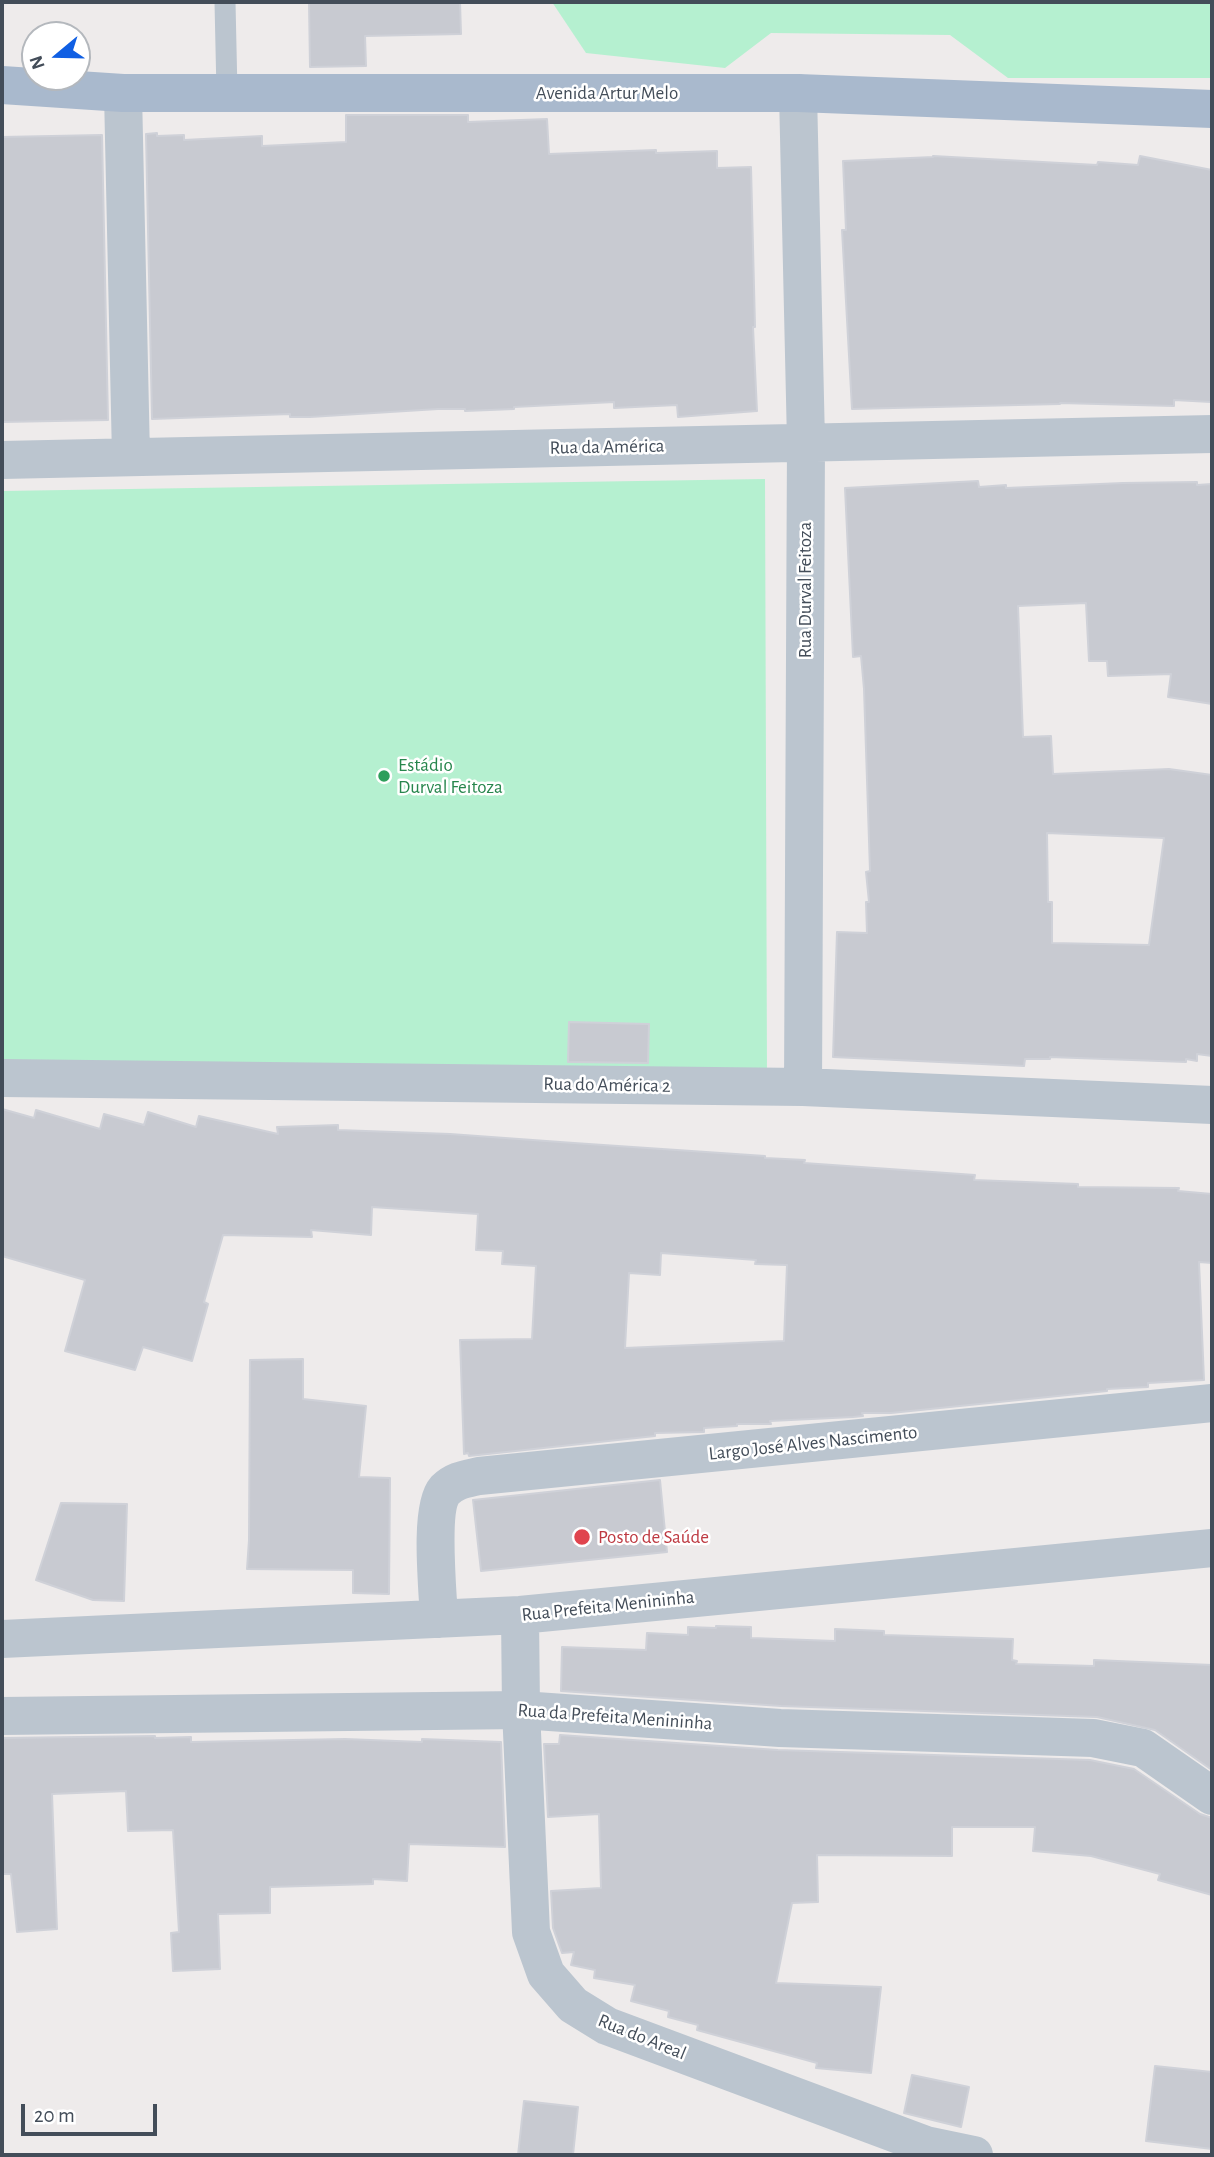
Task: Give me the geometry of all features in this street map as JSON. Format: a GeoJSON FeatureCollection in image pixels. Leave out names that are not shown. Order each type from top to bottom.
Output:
{"type":"FeatureCollection","features":[{"type":"Feature","properties":{"kind":"main road","name":"Avenida Artur Melo"},"geometry":{"type":"LineString","coordinates":[[2,85],[122,93],[798,93],[1212,109]]}},
{"type":"Feature","properties":{"kind":"street"},"geometry":{"type":"LineString","coordinates":[[122,93],[131,457]]}},
{"type":"Feature","properties":{"kind":"street","name":"Rua Durval Feitoza"},"geometry":{"type":"LineString","coordinates":[[798,93],[806,442],[803,1087]]}},
{"type":"Feature","properties":{"kind":"street","name":"Rua da América"},"geometry":{"type":"LineString","coordinates":[[2,460],[1212,434]]}},
{"type":"Feature","properties":{"kind":"street","name":"Rua do América 2"},"geometry":{"type":"LineString","coordinates":[[2,1078],[803,1087],[1212,1105]]}},
{"type":"Feature","properties":{"kind":"street","name":"Largo José Alves Nascimento"},"geometry":{"type":"LineString","coordinates":[[439,1619],[436,1516],[443,1492],[456,1481],[479,1476],[1212,1403]]}},
{"type":"Feature","properties":{"kind":"street","name":"Rua Prefeita Menininha"},"geometry":{"type":"LineString","coordinates":[[2,1639],[520,1615],[1212,1548]]}},
{"type":"Feature","properties":{"kind":"street","name":"Rua do Areal"},"geometry":{"type":"LineString","coordinates":[[520,1615],[521,1710],[531,1931],[545,1974],[573,2005],[607,2026],[926,2145],[974,2155]]}},
{"type":"Feature","properties":{"kind":"street","name":"Rua da Prefeita Menininha"},"geometry":{"type":"LineString","coordinates":[[2,1716],[521,1710],[780,1728],[1093,1738],[1143,1748],[1212,1797]]}},
{"type":"Feature","properties":{"kind":"lane"},"geometry":{"type":"LineString","coordinates":[[225,2],[227,93]]}},
{"type":"Feature","properties":{"kind":"green space"},"geometry":{"type":"Polygon","coordinates":[[[552,2],[1212,2],[1212,78],[1008,78],[950,35],[771,33],[725,68],[586,53],[552,2]]]}},
{"type":"Feature","properties":{"kind":"green space","name":"Estádio Durval Feitoza"},"geometry":{"type":"Polygon","coordinates":[[[765,479],[767,1076],[2,1060],[2,491],[765,479]]]}},
{"type":"Feature","properties":{"kind":"building"},"geometry":{"type":"Polygon","coordinates":[[[309,2],[460,2],[461,34],[365,36],[366,66],[310,67],[309,2]]]}},
{"type":"Feature","properties":{"kind":"building"},"geometry":{"type":"Polygon","coordinates":[[[346,115],[468,115],[468,122],[547,119],[549,154],[717,151],[717,168],[751,167],[757,411],[678,417],[677,405],[614,408],[614,402],[310,417],[290,417],[290,414],[152,419],[146,134],[184,135],[184,140],[262,136],[262,146],[346,142],[346,115]]]}},
{"type":"Feature","properties":{"kind":"building"},"geometry":{"type":"Polygon","coordinates":[[[102,135],[108,420],[2,422],[2,137],[102,135]]]}},
{"type":"Feature","properties":{"kind":"building"},"geometry":{"type":"Polygon","coordinates":[[[933,156],[1138,165],[1140,156],[1212,170],[1211,402],[1174,400],[1174,406],[1060,403],[852,409],[842,230],[846,230],[843,161],[933,156]]]}},
{"type":"Feature","properties":{"kind":"building"},"geometry":{"type":"Polygon","coordinates":[[[978,481],[979,487],[1006,485],[1006,488],[1123,483],[1212,484],[1212,704],[1168,697],[1171,674],[1108,676],[1107,661],[1089,661],[1086,603],[1018,606],[1023,737],[1051,736],[1053,774],[1169,769],[1212,775],[1212,1056],[1197,1054],[1197,1061],[1186,1059],[1186,1062],[1050,1057],[1025,1059],[1024,1066],[833,1057],[837,932],[867,933],[866,902],[869,902],[866,872],[870,871],[864,689],[861,656],[853,657],[845,488],[978,481]],[[1047,833],[1048,902],[1052,902],[1052,943],[1149,945],[1164,838],[1047,833]]]}},
{"type":"Feature","properties":{"kind":"building"},"geometry":{"type":"Polygon","coordinates":[[[569,1022],[649,1024],[648,1063],[568,1062],[569,1022]]]}},
{"type":"Feature","properties":{"kind":"building"},"geometry":{"type":"Polygon","coordinates":[[[2,1109],[34,1118],[36,1110],[100,1129],[104,1114],[144,1125],[148,1112],[196,1127],[199,1116],[278,1134],[277,1127],[338,1125],[338,1130],[450,1134],[765,1156],[805,1160],[804,1163],[975,1175],[974,1180],[1078,1184],[1078,1187],[1179,1188],[1178,1191],[1212,1194],[1212,1263],[1199,1262],[1204,1380],[1148,1383],[1148,1387],[1107,1389],[891,1413],[862,1413],[863,1416],[853,1417],[737,1424],[704,1428],[704,1432],[655,1433],[655,1436],[469,1456],[468,1453],[464,1454],[460,1340],[532,1339],[536,1266],[502,1264],[503,1251],[476,1250],[478,1214],[372,1207],[371,1235],[311,1230],[312,1237],[223,1235],[204,1302],[208,1304],[192,1361],[143,1347],[135,1370],[65,1351],[85,1280],[2,1256],[2,1109]],[[661,1253],[660,1275],[629,1273],[625,1348],[784,1341],[787,1265],[755,1264],[756,1260],[661,1253]]]}},
{"type":"Feature","properties":{"kind":"building"},"geometry":{"type":"Polygon","coordinates":[[[303,1359],[303,1399],[366,1406],[359,1477],[390,1478],[389,1594],[353,1593],[353,1570],[247,1569],[250,1360],[303,1359]]]}},
{"type":"Feature","properties":{"kind":"building"},"geometry":{"type":"Polygon","coordinates":[[[660,1480],[667,1552],[481,1571],[473,1500],[660,1480]]]}},
{"type":"Feature","properties":{"kind":"building"},"geometry":{"type":"Polygon","coordinates":[[[61,1503],[127,1504],[124,1601],[93,1600],[36,1580],[61,1503]]]}},
{"type":"Feature","properties":{"kind":"building"},"geometry":{"type":"Polygon","coordinates":[[[688,1627],[751,1627],[751,1638],[835,1641],[835,1629],[884,1631],[884,1635],[1013,1639],[1012,1660],[1017,1661],[1016,1664],[1094,1666],[1094,1660],[1212,1665],[1212,1770],[1155,1730],[1097,1717],[781,1706],[561,1691],[562,1647],[646,1650],[647,1633],[688,1635],[688,1627]]]}},
{"type":"Feature","properties":{"kind":"building"},"geometry":{"type":"Polygon","coordinates":[[[560,1735],[778,1750],[1090,1760],[1134,1769],[1200,1814],[1212,1818],[1212,1895],[1158,1880],[1160,1874],[1091,1856],[1033,1851],[1035,1827],[952,1827],[952,1856],[817,1855],[818,1902],[792,1903],[776,1983],[881,1987],[871,2073],[816,2068],[817,2063],[697,2030],[698,2025],[668,2017],[669,2011],[631,2001],[635,1985],[594,1978],[595,1970],[571,1965],[574,1952],[562,1953],[553,1928],[551,1891],[601,1888],[599,1814],[548,1817],[544,1744],[559,1744],[560,1735]]]}},
{"type":"Feature","properties":{"kind":"building"},"geometry":{"type":"Polygon","coordinates":[[[191,1737],[191,1742],[345,1739],[422,1742],[422,1739],[501,1742],[505,1847],[409,1844],[407,1881],[373,1879],[373,1884],[270,1887],[270,1913],[218,1914],[220,1969],[173,1971],[171,1933],[179,1932],[173,1830],[128,1831],[126,1791],[52,1794],[57,1929],[17,1932],[11,1874],[2,1874],[2,1738],[191,1737]]]}},
{"type":"Feature","properties":{"kind":"building"},"geometry":{"type":"Polygon","coordinates":[[[1155,2066],[1212,2072],[1212,2149],[1146,2141],[1155,2066]]]}},
{"type":"Feature","properties":{"kind":"building"},"geometry":{"type":"Polygon","coordinates":[[[912,2075],[969,2087],[961,2127],[904,2113],[912,2075]]]}},
{"type":"Feature","properties":{"kind":"building"},"geometry":{"type":"Polygon","coordinates":[[[524,2101],[578,2107],[573,2155],[518,2155],[524,2101]]]}},
{"type":"Feature","properties":{"kind":"place","name":"Estádio Durval Feitoza"},"geometry":{"type":"Point","coordinates":[384,776]}},
{"type":"Feature","properties":{"kind":"place","name":"Posto de Saúde"},"geometry":{"type":"Point","coordinates":[582,1537]}}]}
